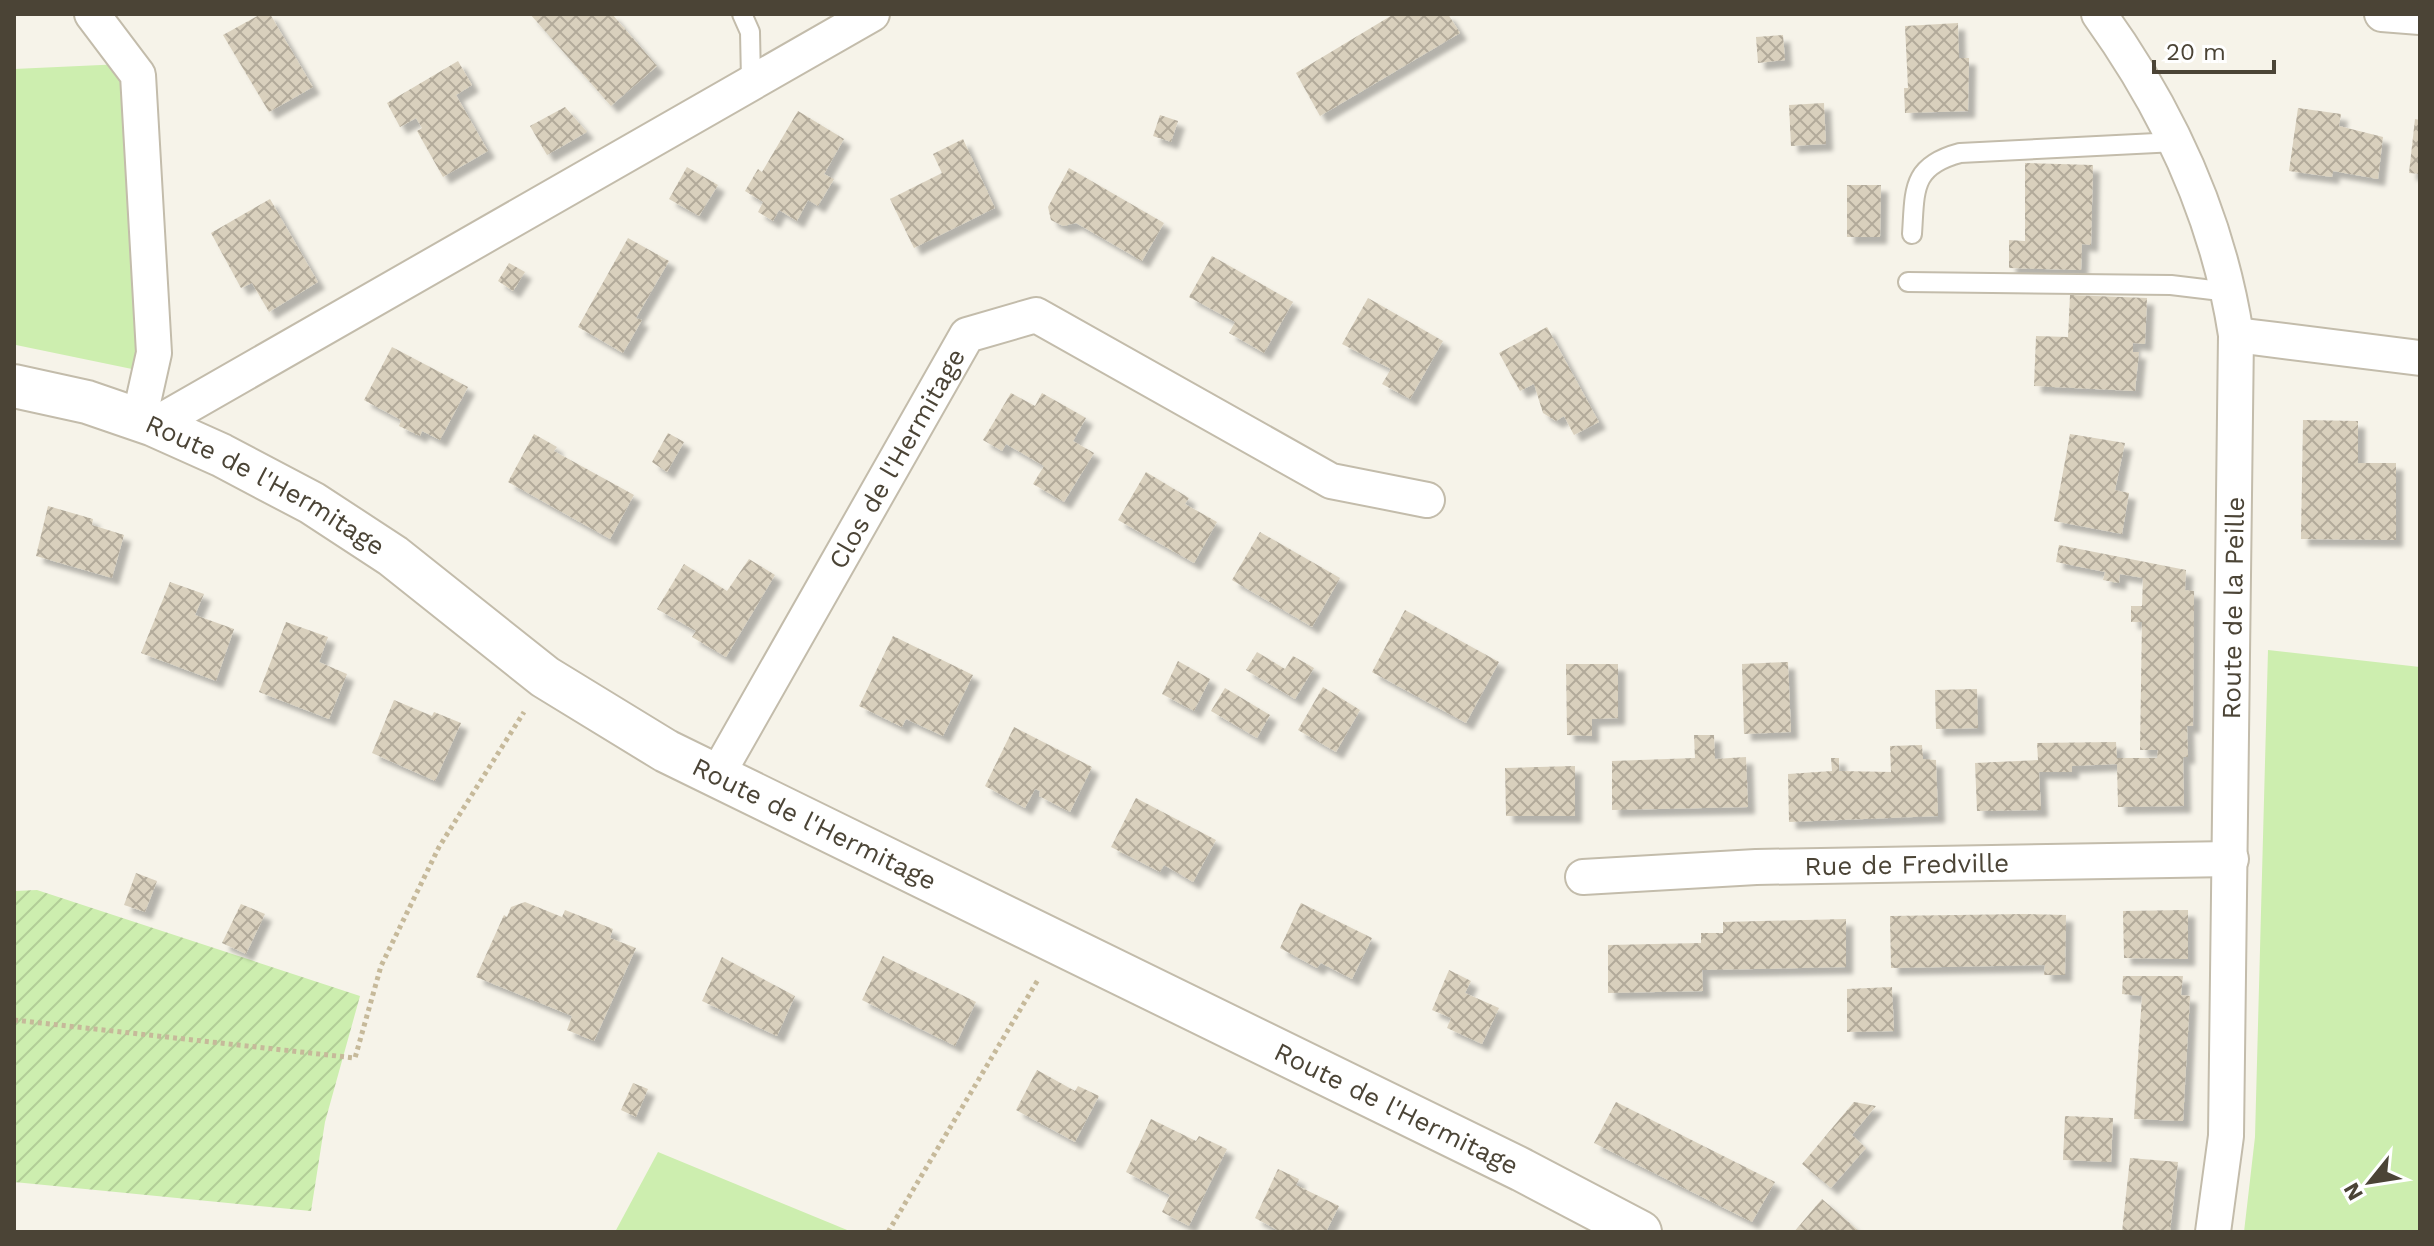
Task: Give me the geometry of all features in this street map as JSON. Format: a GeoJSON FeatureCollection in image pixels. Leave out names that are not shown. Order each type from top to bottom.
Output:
{"type":"FeatureCollection","features":[{"type":"Feature","properties":{"kind":"street"},"geometry":{"type":"LineString","coordinates":[[92,14],[138,75],[154,353],[146,422]]}},
{"type":"Feature","properties":{"kind":"street"},"geometry":{"type":"LineString","coordinates":[[146,422],[872,14]]}},
{"type":"Feature","properties":{"kind":"street"},"geometry":{"type":"LineString","coordinates":[[2382,14],[2420,17]]}},
{"type":"Feature","properties":{"kind":"street","name":"Route de la Peille"},"geometry":{"type":"LineString","coordinates":[[2110,18],[2144,77],[2196,187],[2229,292],[2236,335],[2226,1136],[2213,1232]]}},
{"type":"Feature","properties":{"kind":"street","name":"Clos de l'Hermitage"},"geometry":{"type":"LineString","coordinates":[[717,775],[967,335],[1036,315],[1331,481],[1427,500]]}},
{"type":"Feature","properties":{"kind":"street"},"geometry":{"type":"LineString","coordinates":[[2236,335],[2420,358]]}},
{"type":"Feature","properties":{"kind":"street","name":"Route de l'Hermitage"},"geometry":{"type":"LineString","coordinates":[[14,386],[87,402],[146,422],[221,455],[312,503],[393,556],[545,677],[666,751],[1508,1163],[1640,1232]]}},
{"type":"Feature","properties":{"kind":"street","name":"Rue de Fredville"},"geometry":{"type":"LineString","coordinates":[[1583,877],[1756,867],[2231,859]]}},
{"type":"Feature","properties":{"kind":"lane"},"geometry":{"type":"LineString","coordinates":[[742,14],[750,32],[751,80]]}},
{"type":"Feature","properties":{"kind":"lane"},"geometry":{"type":"LineString","coordinates":[[1912,234],[1916,186],[1927,167],[1940,158],[1960,153],[2176,142]]}},
{"type":"Feature","properties":{"kind":"lane"},"geometry":{"type":"LineString","coordinates":[[1908,282],[2171,285],[2229,292]]}},
{"type":"Feature","properties":{"kind":"path"},"geometry":{"type":"LineString","coordinates":[[14,1020],[355,1058],[381,966],[439,847],[545,677]]}},
{"type":"Feature","properties":{"kind":"path"},"geometry":{"type":"LineString","coordinates":[[888,1232],[1059,943]]}},
{"type":"Feature","properties":{"kind":"green space"},"geometry":{"type":"Polygon","coordinates":[[[123,64],[143,356],[132,369],[16,345],[14,69],[123,64]]]}},
{"type":"Feature","properties":{"kind":"green space"},"geometry":{"type":"Polygon","coordinates":[[[2268,650],[2420,667],[2420,1232],[2244,1232],[2255,1137],[2268,650]]]}},
{"type":"Feature","properties":{"kind":"green space"},"geometry":{"type":"Polygon","coordinates":[[[37,890],[360,996],[325,1122],[311,1211],[14,1182],[14,891],[37,890]]]}},
{"type":"Feature","properties":{"kind":"green space"},"geometry":{"type":"Polygon","coordinates":[[[658,1152],[852,1232],[615,1232],[658,1152]]]}},
{"type":"Feature","properties":{"kind":"building"},"geometry":{"type":"Polygon","coordinates":[[[261,14],[270,14],[313,87],[269,112],[223,35],[261,14]]]}},
{"type":"Feature","properties":{"kind":"building"},"geometry":{"type":"Polygon","coordinates":[[[530,14],[612,14],[657,66],[611,106],[530,14]]]}},
{"type":"Feature","properties":{"kind":"building"},"geometry":{"type":"Polygon","coordinates":[[[1394,14],[1448,14],[1460,33],[1320,116],[1296,73],[1394,14]]]}},
{"type":"Feature","properties":{"kind":"building"},"geometry":{"type":"Polygon","coordinates":[[[1958,23],[1959,58],[1969,58],[1968,111],[1905,113],[1904,88],[1908,88],[1905,26],[1958,23]]]}},
{"type":"Feature","properties":{"kind":"building"},"geometry":{"type":"Polygon","coordinates":[[[1783,35],[1785,60],[1758,63],[1756,37],[1783,35]]]}},
{"type":"Feature","properties":{"kind":"building"},"geometry":{"type":"Polygon","coordinates":[[[458,61],[472,85],[456,95],[488,151],[443,177],[417,131],[422,128],[416,118],[400,127],[387,103],[458,61]]]}},
{"type":"Feature","properties":{"kind":"building"},"geometry":{"type":"Polygon","coordinates":[[[1824,103],[1826,144],[1791,146],[1789,105],[1824,103]]]}},
{"type":"Feature","properties":{"kind":"building"},"geometry":{"type":"Polygon","coordinates":[[[565,107],[587,132],[547,155],[530,126],[565,107]]]}},
{"type":"Feature","properties":{"kind":"building"},"geometry":{"type":"Polygon","coordinates":[[[2298,108],[2341,114],[2339,126],[2383,137],[2378,179],[2333,171],[2332,177],[2289,171],[2298,108]]]}},
{"type":"Feature","properties":{"kind":"building"},"geometry":{"type":"Polygon","coordinates":[[[798,111],[844,139],[824,174],[834,179],[818,206],[808,200],[797,221],[779,210],[773,221],[758,212],[763,202],[745,191],[758,169],[762,172],[798,111]]]}},
{"type":"Feature","properties":{"kind":"building"},"geometry":{"type":"Polygon","coordinates":[[[1160,115],[1178,121],[1171,142],[1153,136],[1160,115]]]}},
{"type":"Feature","properties":{"kind":"building"},"geometry":{"type":"Polygon","coordinates":[[[2415,119],[2420,120],[2420,174],[2409,173],[2415,119]]]}},
{"type":"Feature","properties":{"kind":"building"},"geometry":{"type":"Polygon","coordinates":[[[963,139],[995,208],[914,248],[890,199],[942,173],[933,154],[963,139]]]}},
{"type":"Feature","properties":{"kind":"building"},"geometry":{"type":"Polygon","coordinates":[[[2025,163],[2093,165],[2091,245],[2082,244],[2081,270],[2009,268],[2009,240],[2025,241],[2025,163]]]}},
{"type":"Feature","properties":{"kind":"building"},"geometry":{"type":"Polygon","coordinates":[[[687,167],[718,185],[699,216],[669,199],[687,167]]]}},
{"type":"Feature","properties":{"kind":"building"},"geometry":{"type":"Polygon","coordinates":[[[1069,168],[1164,223],[1142,261],[1076,223],[1063,226],[1051,220],[1048,207],[1069,168]]]}},
{"type":"Feature","properties":{"kind":"building"},"geometry":{"type":"Polygon","coordinates":[[[1847,185],[1881,185],[1880,237],[1847,237],[1847,185]]]}},
{"type":"Feature","properties":{"kind":"building"},"geometry":{"type":"Polygon","coordinates":[[[270,199],[318,282],[269,312],[252,283],[241,288],[211,233],[270,199]]]}},
{"type":"Feature","properties":{"kind":"building"},"geometry":{"type":"Polygon","coordinates":[[[628,238],[669,261],[636,318],[642,320],[623,353],[578,327],[628,238]]]}},
{"type":"Feature","properties":{"kind":"building"},"geometry":{"type":"Polygon","coordinates":[[[1212,256],[1293,302],[1264,353],[1229,333],[1235,322],[1189,297],[1212,256]]]}},
{"type":"Feature","properties":{"kind":"building"},"geometry":{"type":"Polygon","coordinates":[[[509,263],[525,272],[513,291],[498,281],[509,263]]]}},
{"type":"Feature","properties":{"kind":"building"},"geometry":{"type":"Polygon","coordinates":[[[2070,295],[2147,298],[2145,344],[2133,343],[2133,352],[2139,352],[2135,391],[2034,386],[2036,336],[2068,337],[2070,295]]]}},
{"type":"Feature","properties":{"kind":"building"},"geometry":{"type":"Polygon","coordinates":[[[1368,298],[1443,341],[1410,399],[1382,384],[1391,369],[1342,344],[1368,298]]]}},
{"type":"Feature","properties":{"kind":"building"},"geometry":{"type":"Polygon","coordinates":[[[1547,327],[1599,422],[1574,435],[1564,416],[1556,421],[1543,413],[1534,384],[1520,391],[1499,353],[1547,327]]]}},
{"type":"Feature","properties":{"kind":"building"},"geometry":{"type":"Polygon","coordinates":[[[392,347],[468,387],[440,440],[422,431],[420,436],[399,426],[401,420],[364,400],[392,347]]]}},
{"type":"Feature","properties":{"kind":"building"},"geometry":{"type":"Polygon","coordinates":[[[1011,393],[1035,406],[1042,393],[1086,418],[1073,441],[1094,453],[1064,502],[1033,484],[1044,466],[1006,444],[1002,451],[983,440],[1011,393]]]}},
{"type":"Feature","properties":{"kind":"building"},"geometry":{"type":"Polygon","coordinates":[[[2303,420],[2358,421],[2358,463],[2396,463],[2396,540],[2301,539],[2303,420]]]}},
{"type":"Feature","properties":{"kind":"building"},"geometry":{"type":"Polygon","coordinates":[[[668,433],[684,442],[667,472],[652,462],[668,433]]]}},
{"type":"Feature","properties":{"kind":"building"},"geometry":{"type":"Polygon","coordinates":[[[534,434],[557,447],[554,451],[634,495],[610,539],[508,482],[534,434]]]}},
{"type":"Feature","properties":{"kind":"building"},"geometry":{"type":"Polygon","coordinates":[[[2070,434],[2125,443],[2115,490],[2129,493],[2122,534],[2054,521],[2070,434]]]}},
{"type":"Feature","properties":{"kind":"building"},"geometry":{"type":"Polygon","coordinates":[[[1146,472],[1189,498],[1185,504],[1217,522],[1194,563],[1118,520],[1146,472]]]}},
{"type":"Feature","properties":{"kind":"building"},"geometry":{"type":"Polygon","coordinates":[[[48,506],[93,519],[92,525],[124,535],[112,578],[36,556],[48,506]]]}},
{"type":"Feature","properties":{"kind":"building"},"geometry":{"type":"Polygon","coordinates":[[[1260,532],[1340,578],[1312,627],[1232,580],[1260,532]]]}},
{"type":"Feature","properties":{"kind":"building"},"geometry":{"type":"Polygon","coordinates":[[[2059,545],[2186,570],[2185,590],[2194,591],[2193,726],[2187,726],[2188,757],[2183,757],[2184,806],[2118,807],[2117,764],[2072,766],[2072,772],[2039,772],[2041,810],[1977,811],[1975,763],[2038,760],[2037,743],[2116,742],[2117,758],[2157,758],[2158,750],[2140,750],[2142,622],[2131,622],[2131,606],[2142,606],[2143,578],[2120,574],[2119,583],[2103,580],[2105,572],[2056,562],[2059,545]]]}},
{"type":"Feature","properties":{"kind":"building"},"geometry":{"type":"Polygon","coordinates":[[[749,559],[775,575],[726,657],[692,637],[696,631],[657,609],[684,564],[727,591],[749,559]]]}},
{"type":"Feature","properties":{"kind":"building"},"geometry":{"type":"Polygon","coordinates":[[[170,582],[204,594],[195,615],[234,629],[216,681],[141,653],[170,582]]]}},
{"type":"Feature","properties":{"kind":"building"},"geometry":{"type":"Polygon","coordinates":[[[1405,610],[1499,662],[1466,723],[1372,672],[1405,610]]]}},
{"type":"Feature","properties":{"kind":"building"},"geometry":{"type":"Polygon","coordinates":[[[286,622],[328,637],[319,662],[347,674],[329,719],[259,692],[286,622]]]}},
{"type":"Feature","properties":{"kind":"building"},"geometry":{"type":"Polygon","coordinates":[[[893,636],[973,675],[943,736],[906,719],[902,727],[859,706],[893,636]]]}},
{"type":"Feature","properties":{"kind":"building"},"geometry":{"type":"Polygon","coordinates":[[[1257,652],[1285,669],[1293,656],[1314,668],[1295,699],[1246,670],[1257,652]]]}},
{"type":"Feature","properties":{"kind":"building"},"geometry":{"type":"Polygon","coordinates":[[[1178,661],[1210,679],[1194,711],[1162,694],[1178,661]]]}},
{"type":"Feature","properties":{"kind":"building"},"geometry":{"type":"Polygon","coordinates":[[[1788,662],[1791,732],[1744,734],[1742,664],[1788,662]]]}},
{"type":"Feature","properties":{"kind":"building"},"geometry":{"type":"Polygon","coordinates":[[[1566,664],[1618,664],[1618,718],[1592,719],[1592,736],[1567,735],[1566,664]]]}},
{"type":"Feature","properties":{"kind":"building"},"geometry":{"type":"Polygon","coordinates":[[[1323,687],[1360,710],[1336,752],[1298,730],[1323,687]]]}},
{"type":"Feature","properties":{"kind":"building"},"geometry":{"type":"Polygon","coordinates":[[[1225,688],[1270,715],[1257,738],[1211,711],[1225,688]]]}},
{"type":"Feature","properties":{"kind":"building"},"geometry":{"type":"Polygon","coordinates":[[[1977,689],[1978,728],[1936,729],[1935,690],[1977,689]]]}},
{"type":"Feature","properties":{"kind":"building"},"geometry":{"type":"Polygon","coordinates":[[[394,700],[432,716],[434,712],[461,723],[435,781],[372,753],[394,700]]]}},
{"type":"Feature","properties":{"kind":"building"},"geometry":{"type":"Polygon","coordinates":[[[1014,727],[1092,767],[1070,812],[1039,796],[1040,791],[1035,789],[1025,808],[985,786],[1014,727]]]}},
{"type":"Feature","properties":{"kind":"building"},"geometry":{"type":"Polygon","coordinates":[[[1694,735],[1714,735],[1715,759],[1746,757],[1748,807],[1612,810],[1612,761],[1695,758],[1694,735]]]}},
{"type":"Feature","properties":{"kind":"building"},"geometry":{"type":"Polygon","coordinates":[[[1922,745],[1923,759],[1936,760],[1938,816],[1789,822],[1788,774],[1832,771],[1831,758],[1839,758],[1839,771],[1891,772],[1890,746],[1922,745]]]}},
{"type":"Feature","properties":{"kind":"building"},"geometry":{"type":"Polygon","coordinates":[[[1575,766],[1575,816],[1506,816],[1505,768],[1575,766]]]}},
{"type":"Feature","properties":{"kind":"building"},"geometry":{"type":"Polygon","coordinates":[[[1136,798],[1216,840],[1193,882],[1164,865],[1160,872],[1111,847],[1136,798]]]}},
{"type":"Feature","properties":{"kind":"building"},"geometry":{"type":"Polygon","coordinates":[[[136,873],[157,881],[145,912],[124,905],[136,873]]]}},
{"type":"Feature","properties":{"kind":"building"},"geometry":{"type":"Polygon","coordinates":[[[525,902],[562,917],[565,910],[613,929],[610,938],[636,948],[594,1041],[567,1030],[572,1016],[476,977],[504,915],[507,917],[511,907],[525,902]]]}},
{"type":"Feature","properties":{"kind":"building"},"geometry":{"type":"Polygon","coordinates":[[[1301,903],[1372,938],[1352,979],[1321,963],[1317,968],[1280,948],[1301,903]]]}},
{"type":"Feature","properties":{"kind":"building"},"geometry":{"type":"Polygon","coordinates":[[[241,904],[265,914],[246,954],[222,943],[241,904]]]}},
{"type":"Feature","properties":{"kind":"building"},"geometry":{"type":"Polygon","coordinates":[[[2188,910],[2188,959],[2124,958],[2123,911],[2188,910]]]}},
{"type":"Feature","properties":{"kind":"building"},"geometry":{"type":"Polygon","coordinates":[[[2066,915],[2065,975],[2044,975],[2045,965],[1891,968],[1890,916],[2066,915]]]}},
{"type":"Feature","properties":{"kind":"building"},"geometry":{"type":"Polygon","coordinates":[[[1846,919],[1846,967],[1702,970],[1703,991],[1608,993],[1608,945],[1701,943],[1701,933],[1723,933],[1723,922],[1846,919]]]}},
{"type":"Feature","properties":{"kind":"building"},"geometry":{"type":"Polygon","coordinates":[[[883,956],[976,1002],[955,1046],[862,1000],[883,956]]]}},
{"type":"Feature","properties":{"kind":"building"},"geometry":{"type":"Polygon","coordinates":[[[722,957],[795,996],[777,1036],[702,1001],[722,957]]]}},
{"type":"Feature","properties":{"kind":"building"},"geometry":{"type":"Polygon","coordinates":[[[1449,970],[1471,981],[1465,993],[1499,1008],[1482,1044],[1447,1028],[1451,1018],[1432,1010],[1449,970]]]}},
{"type":"Feature","properties":{"kind":"building"},"geometry":{"type":"Polygon","coordinates":[[[2123,976],[2183,976],[2181,995],[2190,996],[2183,1121],[2134,1119],[2142,996],[2122,994],[2123,976]]]}},
{"type":"Feature","properties":{"kind":"building"},"geometry":{"type":"Polygon","coordinates":[[[1892,987],[1894,1031],[1847,1032],[1847,989],[1892,987]]]}},
{"type":"Feature","properties":{"kind":"building"},"geometry":{"type":"Polygon","coordinates":[[[1037,1070],[1075,1091],[1078,1086],[1099,1096],[1075,1142],[1016,1110],[1037,1070]]]}},
{"type":"Feature","properties":{"kind":"building"},"geometry":{"type":"Polygon","coordinates":[[[633,1083],[648,1089],[636,1117],[621,1110],[633,1083]]]}},
{"type":"Feature","properties":{"kind":"building"},"geometry":{"type":"Polygon","coordinates":[[[1616,1102],[1775,1182],[1752,1222],[1594,1143],[1616,1102]]]}},
{"type":"Feature","properties":{"kind":"building"},"geometry":{"type":"Polygon","coordinates":[[[1854,1102],[1876,1106],[1852,1135],[1866,1148],[1831,1188],[1802,1164],[1854,1102]]]}},
{"type":"Feature","properties":{"kind":"building"},"geometry":{"type":"Polygon","coordinates":[[[2065,1116],[2113,1118],[2111,1162],[2063,1160],[2065,1116]]]}},
{"type":"Feature","properties":{"kind":"building"},"geometry":{"type":"Polygon","coordinates":[[[1151,1119],[1196,1141],[1199,1136],[1227,1149],[1189,1226],[1162,1212],[1170,1195],[1126,1172],[1151,1119]]]}},
{"type":"Feature","properties":{"kind":"building"},"geometry":{"type":"Polygon","coordinates":[[[2130,1158],[2178,1162],[2170,1232],[2122,1232],[2130,1158]]]}},
{"type":"Feature","properties":{"kind":"building"},"geometry":{"type":"Polygon","coordinates":[[[1278,1169],[1299,1179],[1296,1185],[1339,1206],[1326,1232],[1281,1232],[1255,1218],[1278,1169]]]}},
{"type":"Feature","properties":{"kind":"building"},"geometry":{"type":"Polygon","coordinates":[[[1822,1199],[1860,1232],[1794,1232],[1822,1199]]]}}]}
